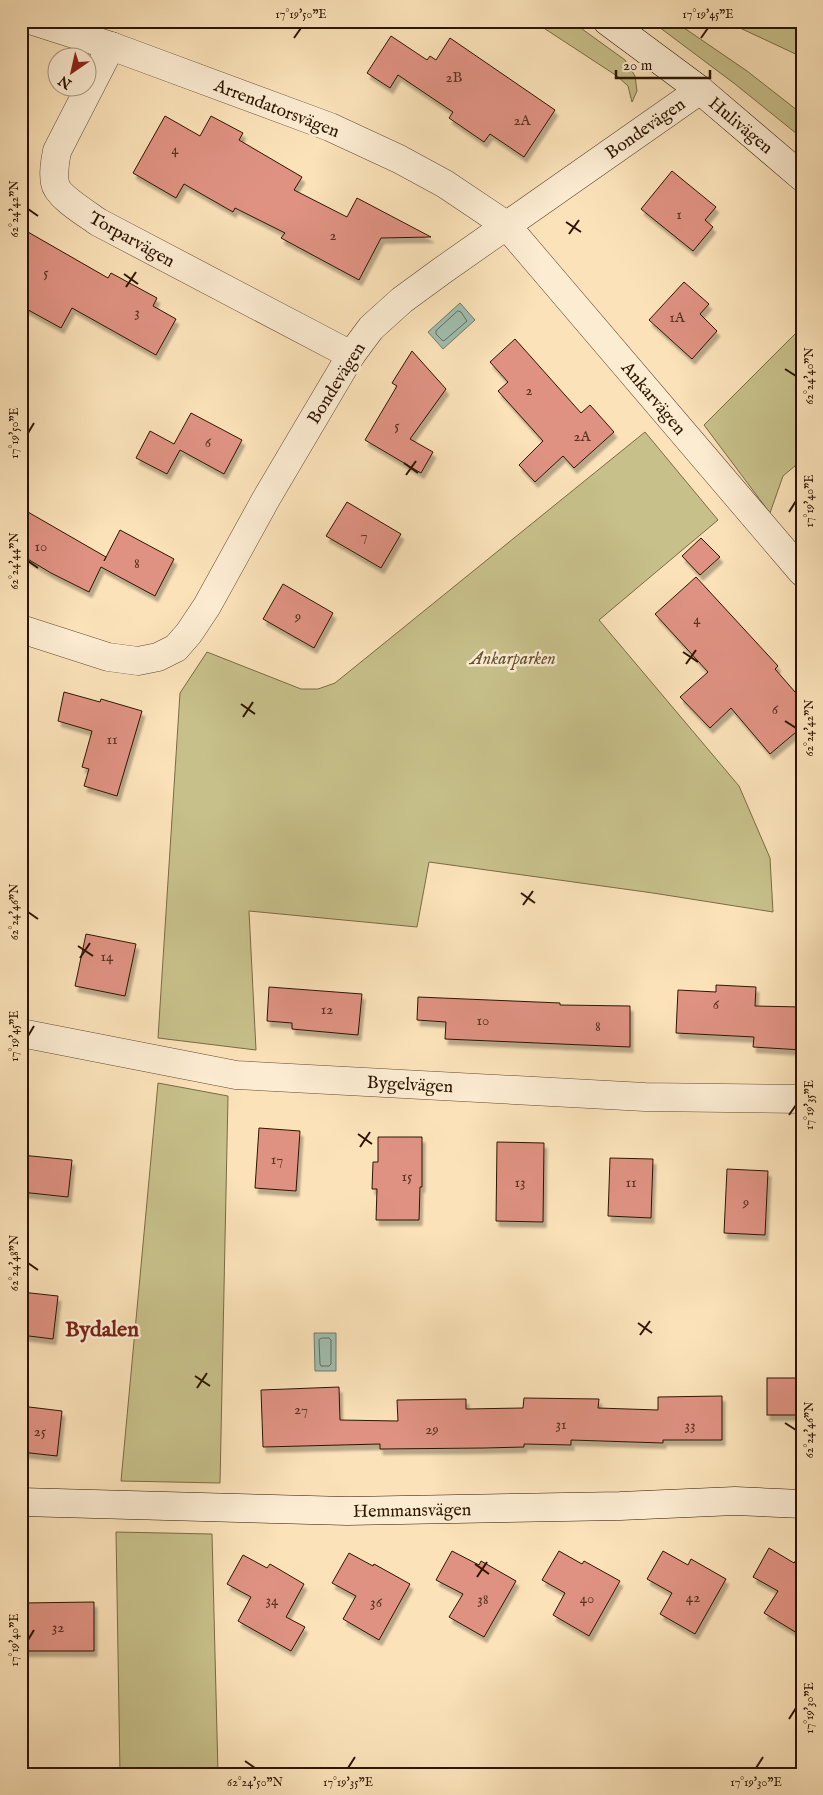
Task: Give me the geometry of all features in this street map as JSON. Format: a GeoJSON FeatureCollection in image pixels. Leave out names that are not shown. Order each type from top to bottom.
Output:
{"type":"FeatureCollection","features":[{"type":"Feature","properties":{"kind":"street","name":"Arrendatorsvägen"},"geometry":{"type":"LineString","coordinates":[[34,21],[110,46],[339,131],[400,158],[445,184],[506,225]]}},
{"type":"Feature","properties":{"kind":"street","name":"Hulivägen"},"geometry":{"type":"LineString","coordinates":[[607,21],[700,90],[802,177]]}},
{"type":"Feature","properties":{"kind":"street","name":"Torparvägen"},"geometry":{"type":"LineString","coordinates":[[110,46],[57,151],[54,167],[55,185],[70,203],[98,222],[351,355]]}},
{"type":"Feature","properties":{"kind":"street","name":"Bondevägen"},"geometry":{"type":"LineString","coordinates":[[21,629],[108,657],[138,661],[158,657],[176,648],[189,633],[207,606],[266,499],[351,355],[371,328],[402,300],[700,90]]}},
{"type":"Feature","properties":{"kind":"street","name":"Ankarvägen"},"geometry":{"type":"LineString","coordinates":[[506,225],[802,572]]}},
{"type":"Feature","properties":{"kind":"street","name":"Bygelvägen"},"geometry":{"type":"LineString","coordinates":[[21,1033],[236,1075],[645,1097],[802,1099]]}},
{"type":"Feature","properties":{"kind":"street","name":"Hemmansvägen"},"geometry":{"type":"LineString","coordinates":[[21,1502],[347,1511],[620,1506],[735,1501],[802,1504]]}},
{"type":"Feature","properties":{"kind":"green space"},"geometry":{"type":"Polygon","coordinates":[[[533,21],[571,21],[625,60],[635,76],[637,91],[632,102],[628,86],[617,76],[533,21]]]}},
{"type":"Feature","properties":{"kind":"green space"},"geometry":{"type":"Polygon","coordinates":[[[651,21],[674,21],[747,71],[802,114],[802,138],[735,84],[651,21]]]}},
{"type":"Feature","properties":{"kind":"green space"},"geometry":{"type":"Polygon","coordinates":[[[725,21],[802,21],[802,57],[725,21]]]}},
{"type":"Feature","properties":{"kind":"green space"},"geometry":{"type":"Polygon","coordinates":[[[802,327],[802,460],[783,476],[770,513],[704,425],[802,327]]]}},
{"type":"Feature","properties":{"kind":"green space","name":"Ankarparken"},"geometry":{"type":"Polygon","coordinates":[[[645,432],[718,520],[599,620],[739,786],[770,858],[773,912],[653,893],[429,862],[417,927],[249,911],[256,1050],[158,1038],[180,693],[207,652],[301,689],[318,689],[335,683],[645,432]]]}},
{"type":"Feature","properties":{"kind":"green space"},"geometry":{"type":"Polygon","coordinates":[[[158,1083],[228,1096],[220,1483],[121,1481],[158,1083]]]}},
{"type":"Feature","properties":{"kind":"green space"},"geometry":{"type":"Polygon","coordinates":[[[116,1532],[212,1534],[218,1774],[120,1774],[116,1532]]]}},
{"type":"Feature","properties":{"kind":"water"},"geometry":{"type":"Polygon","coordinates":[[[460,303],[475,320],[443,349],[428,332],[460,303]]]}},
{"type":"Feature","properties":{"kind":"water"},"geometry":{"type":"Polygon","coordinates":[[[314,1333],[336,1333],[336,1371],[315,1371],[314,1333]]]}},
{"type":"Feature","properties":{"kind":"building"},"geometry":{"type":"Polygon","coordinates":[[[391,36],[427,60],[430,56],[436,60],[450,38],[555,110],[524,157],[490,134],[484,142],[449,118],[453,112],[398,75],[390,88],[367,73],[391,36]]]}},
{"type":"Feature","properties":{"kind":"building"},"geometry":{"type":"Polygon","coordinates":[[[165,116],[200,136],[211,116],[243,133],[239,140],[302,177],[294,190],[347,217],[357,198],[431,237],[381,238],[359,280],[281,238],[285,233],[235,208],[233,212],[184,184],[176,198],[133,173],[165,116]]]}},
{"type":"Feature","properties":{"kind":"building"},"geometry":{"type":"Polygon","coordinates":[[[672,171],[716,207],[705,220],[713,227],[693,251],[641,209],[672,171]]]}},
{"type":"Feature","properties":{"kind":"building"},"geometry":{"type":"Polygon","coordinates":[[[21,228],[108,278],[111,273],[157,298],[153,306],[176,319],[156,355],[72,308],[61,328],[21,306],[21,228]]]}},
{"type":"Feature","properties":{"kind":"building"},"geometry":{"type":"Polygon","coordinates":[[[684,282],[709,304],[700,314],[717,331],[692,359],[649,320],[684,282]]]}},
{"type":"Feature","properties":{"kind":"building"},"geometry":{"type":"Polygon","coordinates":[[[515,339],[581,413],[590,405],[614,432],[574,468],[563,456],[535,482],[519,465],[543,441],[498,391],[508,382],[490,362],[515,339]]]}},
{"type":"Feature","properties":{"kind":"building"},"geometry":{"type":"Polygon","coordinates":[[[412,351],[446,389],[410,439],[433,452],[421,473],[365,440],[397,386],[392,383],[412,351]]]}},
{"type":"Feature","properties":{"kind":"building"},"geometry":{"type":"Polygon","coordinates":[[[191,413],[242,440],[224,474],[180,450],[167,474],[136,458],[150,431],[174,444],[191,413]]]}},
{"type":"Feature","properties":{"kind":"building"},"geometry":{"type":"Polygon","coordinates":[[[347,502],[401,534],[381,568],[326,536],[347,502]]]}},
{"type":"Feature","properties":{"kind":"building"},"geometry":{"type":"Polygon","coordinates":[[[21,508],[106,557],[104,561],[120,530],[174,559],[155,596],[101,567],[89,592],[21,555],[21,508]]]}},
{"type":"Feature","properties":{"kind":"building"},"geometry":{"type":"Polygon","coordinates":[[[701,538],[720,557],[700,575],[682,556],[701,538]]]}},
{"type":"Feature","properties":{"kind":"building"},"geometry":{"type":"Polygon","coordinates":[[[696,577],[778,666],[775,669],[802,700],[802,727],[770,754],[731,708],[710,728],[680,697],[708,672],[655,614],[696,577]]]}},
{"type":"Feature","properties":{"kind":"building"},"geometry":{"type":"Polygon","coordinates":[[[283,584],[333,613],[314,648],[263,619],[283,584]]]}},
{"type":"Feature","properties":{"kind":"building"},"geometry":{"type":"Polygon","coordinates":[[[64,692],[100,702],[101,699],[142,711],[117,796],[84,786],[89,769],[82,767],[92,731],[58,721],[64,692]]]}},
{"type":"Feature","properties":{"kind":"building"},"geometry":{"type":"Polygon","coordinates":[[[86,934],[136,944],[125,996],[75,986],[86,934]]]}},
{"type":"Feature","properties":{"kind":"building"},"geometry":{"type":"Polygon","coordinates":[[[716,985],[756,987],[755,1006],[802,1007],[802,1050],[753,1047],[754,1037],[676,1033],[678,990],[716,992],[716,985]]]}},
{"type":"Feature","properties":{"kind":"building"},"geometry":{"type":"Polygon","coordinates":[[[269,987],[362,994],[358,1035],[292,1029],[292,1023],[267,1021],[269,987]]]}},
{"type":"Feature","properties":{"kind":"building"},"geometry":{"type":"Polygon","coordinates":[[[418,997],[560,1003],[560,1005],[630,1006],[630,1047],[445,1039],[446,1022],[417,1020],[418,997]]]}},
{"type":"Feature","properties":{"kind":"building"},"geometry":{"type":"Polygon","coordinates":[[[259,1128],[300,1131],[296,1191],[255,1188],[259,1128]]]}},
{"type":"Feature","properties":{"kind":"building"},"geometry":{"type":"Polygon","coordinates":[[[378,1137],[422,1137],[422,1187],[420,1187],[419,1220],[376,1220],[377,1189],[372,1189],[373,1162],[378,1162],[378,1137]]]}},
{"type":"Feature","properties":{"kind":"building"},"geometry":{"type":"Polygon","coordinates":[[[497,1142],[544,1143],[543,1222],[496,1221],[497,1142]]]}},
{"type":"Feature","properties":{"kind":"building"},"geometry":{"type":"Polygon","coordinates":[[[21,1155],[72,1160],[68,1197],[21,1192],[21,1155]]]}},
{"type":"Feature","properties":{"kind":"building"},"geometry":{"type":"Polygon","coordinates":[[[610,1158],[653,1159],[651,1218],[608,1216],[610,1158]]]}},
{"type":"Feature","properties":{"kind":"building"},"geometry":{"type":"Polygon","coordinates":[[[727,1169],[768,1171],[765,1235],[724,1233],[727,1169]]]}},
{"type":"Feature","properties":{"kind":"building"},"geometry":{"type":"Polygon","coordinates":[[[21,1292],[58,1296],[53,1339],[21,1335],[21,1292]]]}},
{"type":"Feature","properties":{"kind":"building"},"geometry":{"type":"Polygon","coordinates":[[[767,1378],[802,1378],[802,1415],[767,1415],[767,1378]]]}},
{"type":"Feature","properties":{"kind":"building"},"geometry":{"type":"Polygon","coordinates":[[[339,1387],[340,1420],[398,1421],[397,1400],[466,1399],[466,1409],[523,1408],[524,1398],[599,1399],[598,1408],[658,1410],[658,1397],[722,1396],[722,1440],[663,1440],[663,1443],[571,1440],[571,1445],[524,1444],[524,1447],[485,1448],[380,1449],[380,1444],[263,1447],[261,1390],[339,1387]]]}},
{"type":"Feature","properties":{"kind":"building"},"geometry":{"type":"Polygon","coordinates":[[[21,1406],[62,1411],[57,1456],[21,1452],[21,1406]]]}},
{"type":"Feature","properties":{"kind":"building"},"geometry":{"type":"Polygon","coordinates":[[[769,1548],[794,1563],[802,1551],[802,1636],[764,1613],[778,1591],[753,1577],[769,1548]]]}},
{"type":"Feature","properties":{"kind":"building"},"geometry":{"type":"Polygon","coordinates":[[[452,1551],[479,1565],[481,1561],[516,1581],[484,1637],[449,1617],[463,1594],[436,1580],[452,1551]]]}},
{"type":"Feature","properties":{"kind":"building"},"geometry":{"type":"Polygon","coordinates":[[[559,1551],[582,1564],[584,1561],[620,1581],[589,1636],[553,1615],[565,1593],[542,1580],[559,1551]]]}},
{"type":"Feature","properties":{"kind":"building"},"geometry":{"type":"Polygon","coordinates":[[[663,1551],[688,1565],[691,1559],[726,1579],[695,1634],[660,1614],[672,1593],[647,1579],[663,1551]]]}},
{"type":"Feature","properties":{"kind":"building"},"geometry":{"type":"Polygon","coordinates":[[[349,1553],[373,1566],[374,1564],[410,1584],[379,1640],[343,1619],[356,1596],[332,1583],[349,1553]]]}},
{"type":"Feature","properties":{"kind":"building"},"geometry":{"type":"Polygon","coordinates":[[[243,1555],[267,1568],[270,1564],[304,1584],[286,1617],[305,1627],[291,1651],[238,1621],[251,1597],[227,1584],[243,1555]]]}},
{"type":"Feature","properties":{"kind":"building"},"geometry":{"type":"Polygon","coordinates":[[[94,1602],[94,1651],[23,1651],[23,1603],[94,1602]]]}},
{"type":"Feature","properties":{"kind":"district","name":"Bydalen"},"geometry":{"type":"Point","coordinates":[102,1328]}}]}
